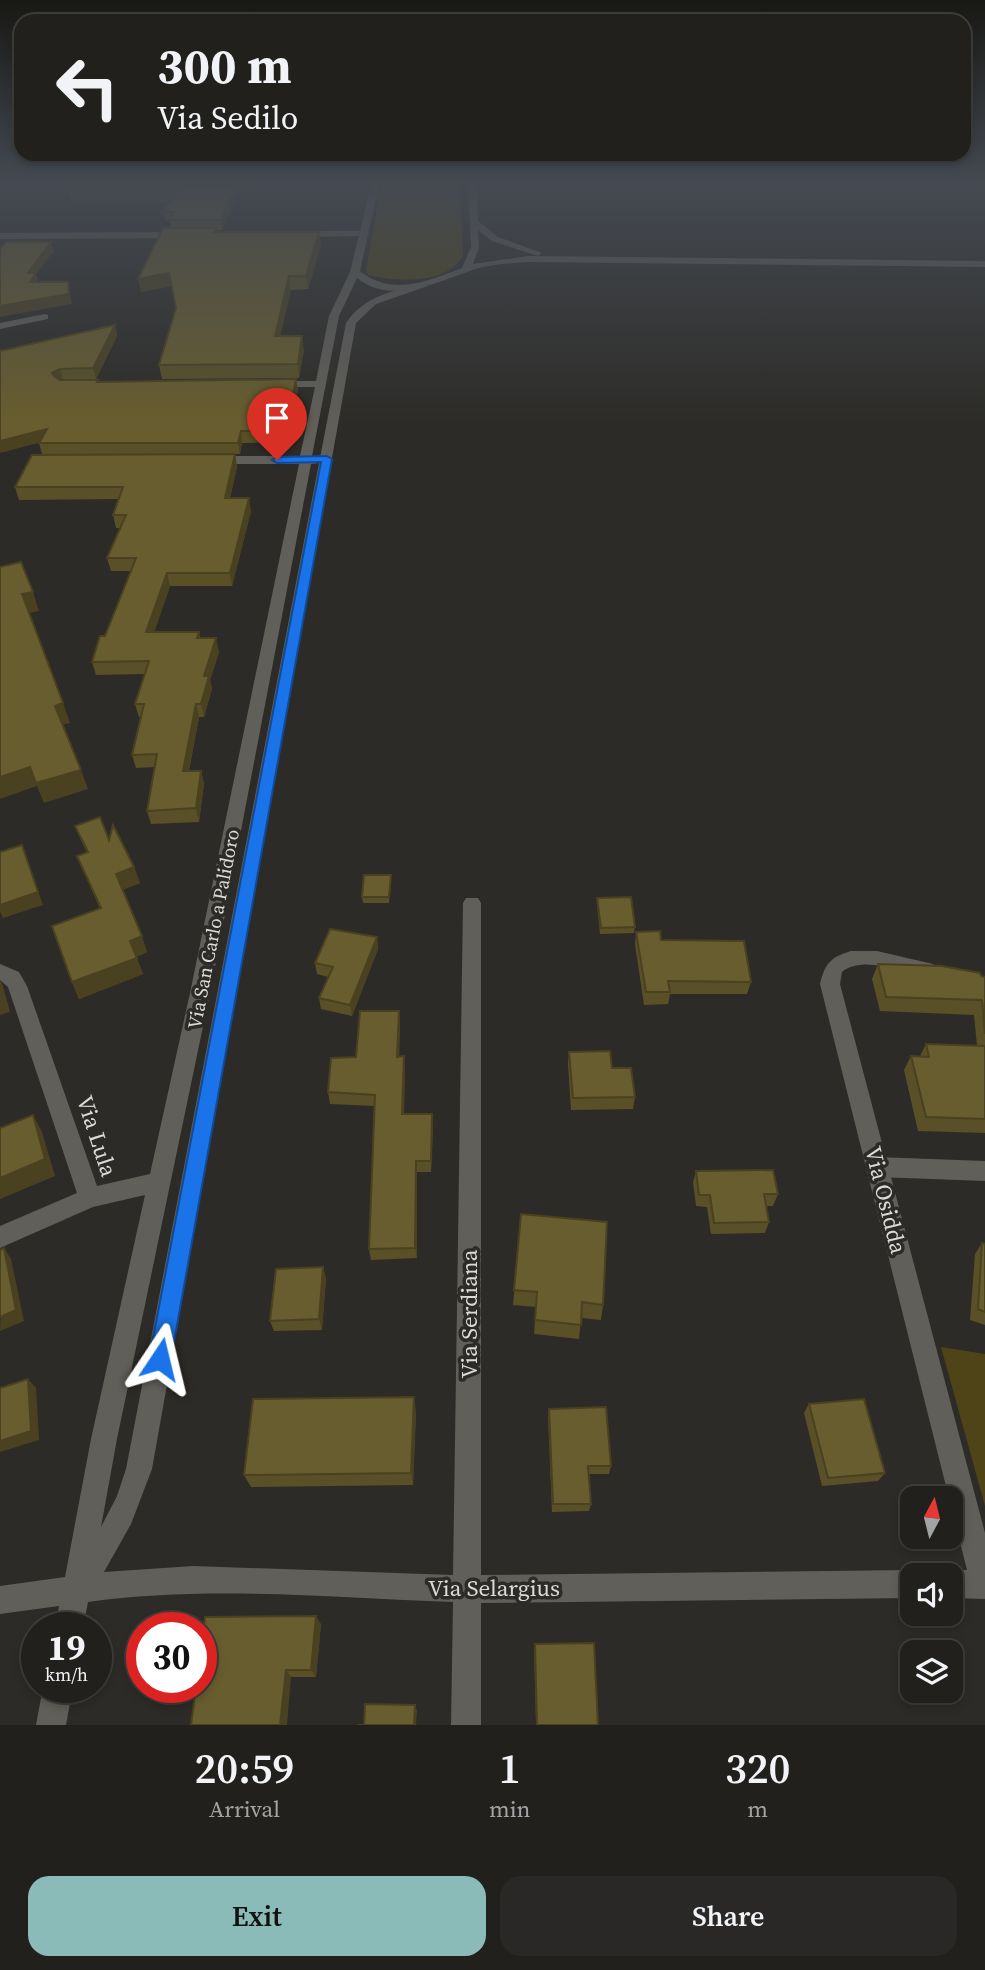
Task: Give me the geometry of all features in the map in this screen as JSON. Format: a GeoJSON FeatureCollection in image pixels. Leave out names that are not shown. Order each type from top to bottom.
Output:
{"type":"FeatureCollection","features":[{"type":"Feature","properties":{"kind":"street","name":"Via San Carlo a Palidoro"},"geometry":{"type":"LineString","coordinates":[[72,1612],[104,1438],[161,1184],[334,316],[356,266]]}},
{"type":"Feature","properties":{"kind":"street"},"geometry":{"type":"LineString","coordinates":[[466,270],[469,266]]}},
{"type":"Feature","properties":{"kind":"street","name":"Via San Carlo a Palidoro"},"geometry":{"type":"LineString","coordinates":[[76,1589],[113,1535],[128,1506],[139,1469],[353,319],[370,304],[486,266]]}},
{"type":"Feature","properties":{"kind":"street","name":"Via San Carlo a Palidoro"},"geometry":{"type":"LineString","coordinates":[[355,272],[378,286],[423,286]]}},
{"type":"Feature","properties":{"kind":"street"},"geometry":{"type":"LineString","coordinates":[[0,326],[45,317]]}},
{"type":"Feature","properties":{"kind":"street"},"geometry":{"type":"LineString","coordinates":[[254,384],[322,384]]}},
{"type":"Feature","properties":{"kind":"street"},"geometry":{"type":"LineString","coordinates":[[194,460],[327,459]]}},
{"type":"Feature","properties":{"kind":"street","name":"Via Serdiana"},"geometry":{"type":"LineString","coordinates":[[466,1725],[471,903]]}},
{"type":"Feature","properties":{"kind":"street","name":"Via Osidda"},"geometry":{"type":"LineString","coordinates":[[946,973],[858,957],[842,960],[830,974],[830,984],[985,1584]]}},
{"type":"Feature","properties":{"kind":"street","name":"Via Lula"},"geometry":{"type":"LineString","coordinates":[[0,972],[15,981],[90,1198],[0,1237]]}},
{"type":"Feature","properties":{"kind":"street"},"geometry":{"type":"LineString","coordinates":[[877,1167],[985,1171]]}},
{"type":"Feature","properties":{"kind":"street"},"geometry":{"type":"LineString","coordinates":[[90,1198],[128,1187],[161,1184]]}},
{"type":"Feature","properties":{"kind":"street","name":"Via Selargius"},"geometry":{"type":"LineString","coordinates":[[0,1600],[76,1589],[193,1580],[467,1589],[900,1584]]}},
{"type":"Feature","properties":{"kind":"street"},"geometry":{"type":"LineString","coordinates":[[963,1584],[985,1584]]}},
{"type":"Feature","properties":{"kind":"street"},"geometry":{"type":"LineString","coordinates":[[51,1725],[55,1703]]}},
{"type":"Feature","properties":{"kind":"shaded area"},"geometry":{"type":"Polygon","coordinates":[[[367,266],[455,266],[434,276],[406,280],[368,275],[367,266]]]}},
{"type":"Feature","properties":{"kind":"shaded area"},"geometry":{"type":"Polygon","coordinates":[[[941,1347],[985,1354],[985,1506],[941,1347]]]}},
{"type":"Feature","properties":{"kind":"building"},"geometry":{"type":"Polygon","coordinates":[[[0,266],[34,266],[28,273],[36,273],[30,282],[68,282],[69,294],[0,306],[0,266]]]}},
{"type":"Feature","properties":{"kind":"building"},"geometry":{"type":"Polygon","coordinates":[[[145,266],[309,266],[306,276],[289,276],[275,336],[302,336],[298,364],[159,365],[176,308],[169,273],[138,279],[145,266]]]}},
{"type":"Feature","properties":{"kind":"building"},"geometry":{"type":"Polygon","coordinates":[[[115,325],[93,368],[60,369],[52,373],[54,376],[60,380],[98,380],[97,382],[296,379],[286,431],[241,431],[238,443],[39,443],[47,429],[0,441],[0,351],[115,325]]]}},
{"type":"Feature","properties":{"kind":"building"},"geometry":{"type":"Polygon","coordinates":[[[235,454],[225,498],[249,498],[230,573],[167,573],[146,632],[199,632],[197,638],[216,638],[204,676],[209,676],[201,704],[196,704],[183,771],[201,771],[196,808],[147,811],[157,754],[132,755],[144,704],[135,704],[149,661],[92,662],[100,636],[105,636],[136,558],[107,558],[126,515],[113,515],[123,487],[15,487],[32,455],[235,454]]]}},
{"type":"Feature","properties":{"kind":"building"},"geometry":{"type":"Polygon","coordinates":[[[21,562],[33,592],[22,594],[63,703],[55,706],[81,770],[36,783],[30,767],[0,777],[0,567],[21,562]]]}},
{"type":"Feature","properties":{"kind":"building"},"geometry":{"type":"Polygon","coordinates":[[[100,817],[109,840],[113,825],[134,867],[116,874],[142,936],[130,941],[137,958],[72,982],[52,926],[101,908],[77,856],[88,852],[75,826],[100,817]]]}},
{"type":"Feature","properties":{"kind":"building"},"geometry":{"type":"Polygon","coordinates":[[[22,845],[38,892],[0,905],[0,852],[22,845]]]}},
{"type":"Feature","properties":{"kind":"building"},"geometry":{"type":"Polygon","coordinates":[[[364,875],[391,875],[389,897],[362,897],[364,875]]]}},
{"type":"Feature","properties":{"kind":"building"},"geometry":{"type":"Polygon","coordinates":[[[631,897],[635,927],[601,928],[597,898],[631,897]]]}},
{"type":"Feature","properties":{"kind":"building"},"geometry":{"type":"Polygon","coordinates":[[[330,929],[377,937],[350,1005],[319,998],[333,967],[315,963],[330,929]]]}},
{"type":"Feature","properties":{"kind":"building"},"geometry":{"type":"Polygon","coordinates":[[[660,931],[661,940],[744,941],[751,982],[668,981],[670,992],[646,992],[636,932],[660,931]]]}},
{"type":"Feature","properties":{"kind":"building"},"geometry":{"type":"Polygon","coordinates":[[[878,964],[942,966],[980,973],[985,977],[985,1034],[982,1000],[886,997],[878,964]]]}},
{"type":"Feature","properties":{"kind":"building"},"geometry":{"type":"Polygon","coordinates":[[[360,1011],[399,1011],[397,1057],[404,1056],[402,1114],[432,1114],[431,1161],[416,1161],[415,1248],[369,1249],[375,1095],[328,1092],[331,1058],[356,1057],[360,1011]]]}},
{"type":"Feature","properties":{"kind":"building"},"geometry":{"type":"Polygon","coordinates":[[[926,1044],[985,1046],[985,1119],[926,1117],[911,1056],[929,1057],[926,1044]]]}},
{"type":"Feature","properties":{"kind":"building"},"geometry":{"type":"Polygon","coordinates":[[[610,1051],[612,1068],[631,1068],[635,1097],[573,1098],[569,1052],[610,1051]]]}},
{"type":"Feature","properties":{"kind":"building"},"geometry":{"type":"Polygon","coordinates":[[[33,1115],[45,1159],[0,1178],[0,1128],[33,1115]]]}},
{"type":"Feature","properties":{"kind":"building"},"geometry":{"type":"Polygon","coordinates":[[[773,1170],[778,1194],[764,1194],[769,1222],[714,1223],[710,1195],[699,1195],[696,1171],[773,1170]]]}},
{"type":"Feature","properties":{"kind":"building"},"geometry":{"type":"Polygon","coordinates":[[[521,1214],[607,1222],[603,1305],[582,1302],[581,1325],[535,1320],[537,1292],[514,1290],[521,1214]]]}},
{"type":"Feature","properties":{"kind":"building"},"geometry":{"type":"Polygon","coordinates":[[[982,1243],[985,1244],[985,1312],[978,1309],[982,1243]]]}},
{"type":"Feature","properties":{"kind":"building"},"geometry":{"type":"Polygon","coordinates":[[[4,1248],[16,1310],[0,1317],[0,1250],[4,1248]]]}},
{"type":"Feature","properties":{"kind":"building"},"geometry":{"type":"Polygon","coordinates":[[[323,1267],[319,1319],[270,1321],[276,1269],[323,1267]]]}},
{"type":"Feature","properties":{"kind":"building"},"geometry":{"type":"Polygon","coordinates":[[[28,1379],[31,1431],[0,1441],[0,1388],[28,1379]]]}},
{"type":"Feature","properties":{"kind":"building"},"geometry":{"type":"Polygon","coordinates":[[[414,1397],[411,1473],[244,1475],[253,1399],[414,1397]]]}},
{"type":"Feature","properties":{"kind":"building"},"geometry":{"type":"Polygon","coordinates":[[[864,1399],[885,1473],[828,1478],[809,1404],[864,1399]]]}},
{"type":"Feature","properties":{"kind":"building"},"geometry":{"type":"Polygon","coordinates":[[[606,1407],[611,1466],[588,1466],[591,1504],[553,1504],[549,1409],[606,1407]]]}},
{"type":"Feature","properties":{"kind":"building"},"geometry":{"type":"Polygon","coordinates":[[[316,1616],[311,1670],[286,1670],[280,1725],[191,1725],[194,1703],[217,1703],[217,1617],[316,1616]]]}},
{"type":"Feature","properties":{"kind":"building"},"geometry":{"type":"Polygon","coordinates":[[[594,1643],[598,1725],[537,1725],[535,1644],[594,1643]]]}},
{"type":"Feature","properties":{"kind":"building"},"geometry":{"type":"Polygon","coordinates":[[[365,1704],[415,1705],[414,1725],[364,1725],[365,1704]]]}},
{"type":"Feature","properties":{"kind":"route"},"geometry":{"type":"LineString","coordinates":[[160,1359],[327,459],[277,460]]}}]}
